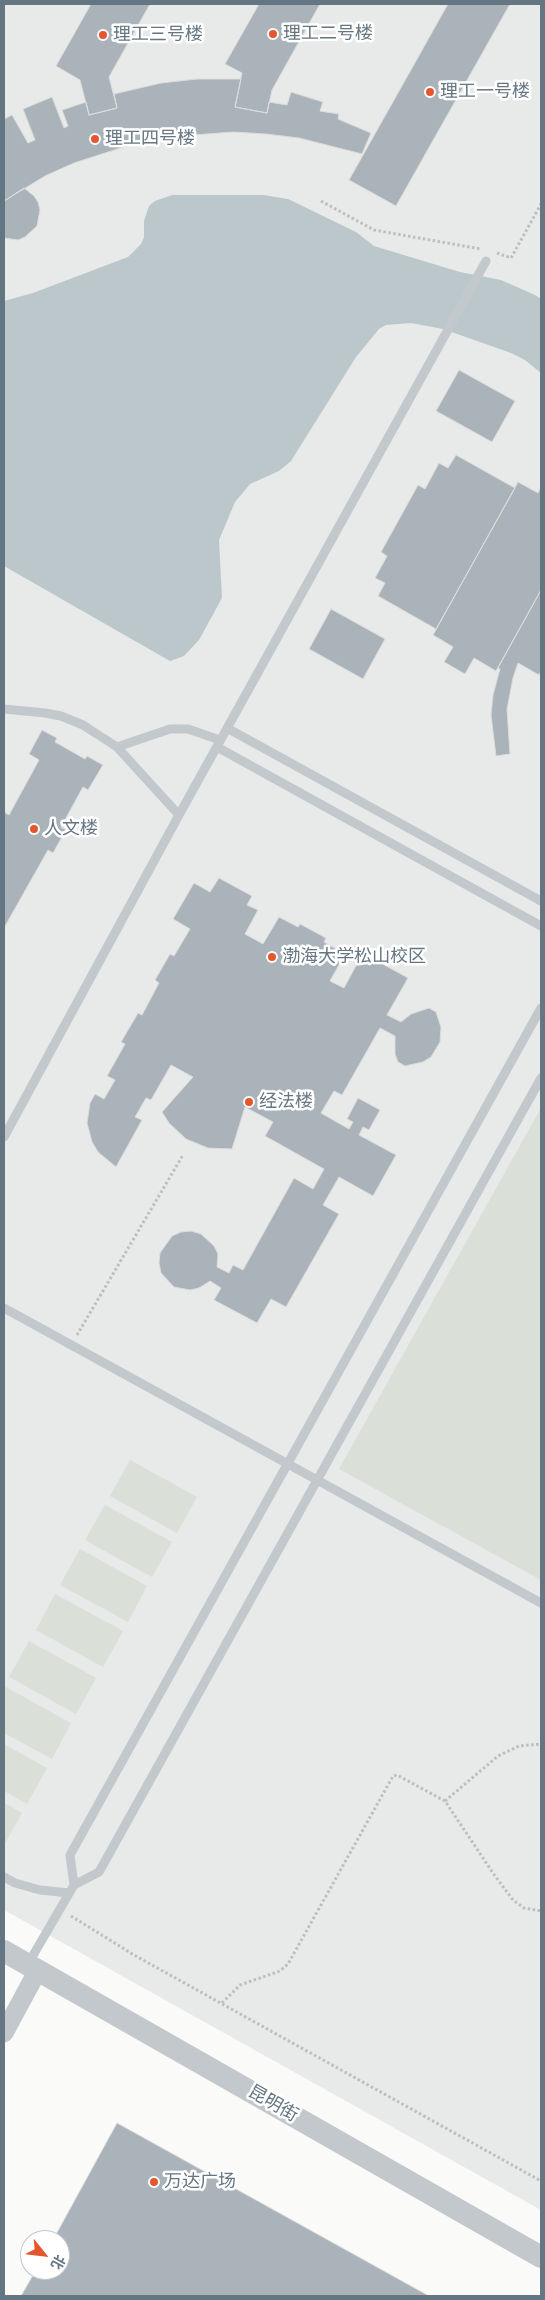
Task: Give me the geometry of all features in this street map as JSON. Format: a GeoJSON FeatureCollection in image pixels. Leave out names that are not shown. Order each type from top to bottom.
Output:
{"type":"FeatureCollection","features":[{"type":"Feature","properties":{"kind":"street","name":"昆明街"},"geometry":{"type":"LineString","coordinates":[[4,1951],[541,2257]]}},
{"type":"Feature","properties":{"kind":"street"},"geometry":{"type":"LineString","coordinates":[[4,2033],[33,1967]]}},
{"type":"Feature","properties":{"kind":"lane"},"geometry":{"type":"LineString","coordinates":[[4,1137],[179,815],[486,260]]}},
{"type":"Feature","properties":{"kind":"lane"},"geometry":{"type":"LineString","coordinates":[[4,709],[61,716],[83,726],[117,747],[179,815]]}},
{"type":"Feature","properties":{"kind":"lane"},"geometry":{"type":"LineString","coordinates":[[227,728],[541,901]]}},
{"type":"Feature","properties":{"kind":"lane"},"geometry":{"type":"LineString","coordinates":[[117,747],[170,729],[188,729],[219,743],[541,926]]}},
{"type":"Feature","properties":{"kind":"lane"},"geometry":{"type":"LineString","coordinates":[[33,1967],[71,1889],[70,1855],[541,1008]]}},
{"type":"Feature","properties":{"kind":"lane"},"geometry":{"type":"LineString","coordinates":[[4,1877],[15,1883],[40,1890],[71,1889],[100,1872],[541,1078]]}},
{"type":"Feature","properties":{"kind":"lane"},"geometry":{"type":"LineString","coordinates":[[4,1308],[541,1603]]}},
{"type":"Feature","properties":{"kind":"path"},"geometry":{"type":"LineString","coordinates":[[321,201],[374,230],[491,251],[511,258],[541,204]]}},
{"type":"Feature","properties":{"kind":"path"},"geometry":{"type":"LineString","coordinates":[[71,1345],[183,1154]]}},
{"type":"Feature","properties":{"kind":"path"},"geometry":{"type":"LineString","coordinates":[[445,1801],[498,1756],[519,1746],[541,1744]]}},
{"type":"Feature","properties":{"kind":"path"},"geometry":{"type":"LineString","coordinates":[[222,2003],[240,1985],[280,1971],[288,1964],[393,1776],[397,1775],[445,1801],[513,1900],[524,1908],[541,1910]]}},
{"type":"Feature","properties":{"kind":"path"},"geometry":{"type":"LineString","coordinates":[[60,1909],[134,1954],[541,2181]]}},
{"type":"Feature","properties":{"kind":"shaded area","name":"渤海大学松山校区"},"geometry":{"type":"Polygon","coordinates":[[[4,4],[541,4],[541,2210],[4,1910],[4,4]]]}},
{"type":"Feature","properties":{"kind":"shaded area"},"geometry":{"type":"Polygon","coordinates":[[[172,195],[263,195],[288,199],[356,232],[374,246],[460,272],[501,280],[535,295],[541,299],[541,373],[525,360],[511,353],[443,329],[411,323],[386,325],[379,329],[356,357],[291,461],[279,471],[250,484],[235,502],[219,540],[222,598],[199,640],[184,656],[170,661],[4,566],[4,301],[33,293],[128,257],[141,244],[144,237],[144,221],[149,206],[155,201],[172,195]]]}},
{"type":"Feature","properties":{"kind":"shaded area"},"geometry":{"type":"Polygon","coordinates":[[[541,1108],[541,1580],[339,1469],[541,1108]]]}},
{"type":"Feature","properties":{"kind":"shaded area"},"geometry":{"type":"Polygon","coordinates":[[[130,1460],[197,1497],[177,1533],[110,1496],[130,1460]]]}},
{"type":"Feature","properties":{"kind":"shaded area"},"geometry":{"type":"Polygon","coordinates":[[[105,1505],[172,1542],[152,1577],[85,1540],[105,1505]]]}},
{"type":"Feature","properties":{"kind":"shaded area"},"geometry":{"type":"Polygon","coordinates":[[[80,1549],[147,1586],[128,1622],[60,1585],[80,1549]]]}},
{"type":"Feature","properties":{"kind":"shaded area"},"geometry":{"type":"Polygon","coordinates":[[[55,1594],[123,1631],[103,1667],[36,1630],[55,1594]]]}},
{"type":"Feature","properties":{"kind":"shaded area"},"geometry":{"type":"Polygon","coordinates":[[[29,1641],[96,1678],[76,1714],[9,1677],[29,1641]]]}},
{"type":"Feature","properties":{"kind":"shaded area"},"geometry":{"type":"Polygon","coordinates":[[[4,1686],[71,1723],[52,1759],[4,1733],[4,1686]]]}},
{"type":"Feature","properties":{"kind":"shaded area"},"geometry":{"type":"Polygon","coordinates":[[[4,1744],[47,1768],[27,1804],[4,1791],[4,1744]]]}},
{"type":"Feature","properties":{"kind":"shaded area"},"geometry":{"type":"Polygon","coordinates":[[[4,1803],[22,1813],[4,1845],[4,1803]]]}},
{"type":"Feature","properties":{"kind":"building","name":"理工三号楼"},"geometry":{"type":"Polygon","coordinates":[[[91,4],[150,4],[109,77],[117,108],[89,115],[80,80],[56,66],[91,4]]]}},
{"type":"Feature","properties":{"kind":"building","name":"理工二号楼"},"geometry":{"type":"Polygon","coordinates":[[[259,4],[320,4],[272,90],[267,113],[235,107],[242,73],[225,64],[259,4]]]}},
{"type":"Feature","properties":{"kind":"building","name":"理工一号楼"},"geometry":{"type":"Polygon","coordinates":[[[448,4],[510,4],[396,206],[349,180],[448,4]]]}},
{"type":"Feature","properties":{"kind":"building","name":"理工四号楼"},"geometry":{"type":"Polygon","coordinates":[[[197,79],[241,79],[235,107],[267,113],[269,102],[287,105],[291,92],[323,102],[320,111],[339,114],[338,119],[371,133],[362,154],[299,138],[266,134],[233,132],[168,137],[136,143],[74,163],[45,176],[4,201],[4,119],[12,115],[28,143],[35,140],[23,109],[52,97],[64,128],[68,126],[62,110],[86,102],[89,115],[117,108],[114,94],[161,83],[197,79]]]}},
{"type":"Feature","properties":{"kind":"building"},"geometry":{"type":"Polygon","coordinates":[[[24,188],[38,202],[40,210],[37,226],[25,237],[18,240],[4,238],[4,201],[24,188]]]}},
{"type":"Feature","properties":{"kind":"building"},"geometry":{"type":"Polygon","coordinates":[[[459,370],[515,401],[492,442],[436,411],[459,370]]]}},
{"type":"Feature","properties":{"kind":"building"},"geometry":{"type":"Polygon","coordinates":[[[456,455],[515,488],[436,629],[378,596],[385,583],[375,578],[387,556],[381,552],[418,485],[425,489],[439,463],[448,468],[456,455]]]}},
{"type":"Feature","properties":{"kind":"building"},"geometry":{"type":"Polygon","coordinates":[[[518,482],[538,493],[541,487],[541,590],[496,671],[474,658],[465,674],[444,662],[453,647],[433,635],[518,482]]]}},
{"type":"Feature","properties":{"kind":"building"},"geometry":{"type":"Polygon","coordinates":[[[541,590],[541,671],[539,675],[518,663],[507,709],[510,754],[496,756],[491,715],[493,695],[500,669],[498,668],[541,590]]]}},
{"type":"Feature","properties":{"kind":"building"},"geometry":{"type":"Polygon","coordinates":[[[331,609],[385,639],[363,679],[309,649],[331,609]]]}},
{"type":"Feature","properties":{"kind":"building","name":"人文楼"},"geometry":{"type":"Polygon","coordinates":[[[42,730],[57,738],[55,742],[85,759],[87,756],[103,765],[88,790],[83,787],[61,827],[66,830],[53,853],[48,850],[4,928],[4,812],[9,815],[39,760],[29,754],[42,730]]]}},
{"type":"Feature","properties":{"kind":"building","name":"经法楼"},"geometry":{"type":"Polygon","coordinates":[[[219,878],[252,896],[247,905],[258,910],[245,934],[263,944],[279,917],[298,927],[300,924],[326,938],[324,942],[345,954],[330,981],[344,988],[359,960],[367,964],[370,957],[408,978],[387,1015],[401,1022],[411,1014],[429,1008],[436,1012],[441,1027],[440,1042],[431,1057],[423,1062],[405,1066],[398,1062],[395,1054],[395,1036],[380,1028],[342,1095],[334,1091],[321,1113],[349,1129],[353,1122],[347,1119],[358,1098],[380,1110],[369,1130],[363,1127],[359,1135],[396,1155],[373,1196],[339,1177],[323,1205],[339,1214],[286,1307],[271,1299],[257,1323],[214,1300],[221,1288],[210,1281],[199,1288],[190,1290],[174,1287],[161,1273],[160,1253],[172,1236],[181,1232],[191,1231],[201,1234],[214,1246],[218,1254],[217,1267],[229,1273],[233,1265],[243,1270],[294,1178],[313,1189],[324,1169],[265,1136],[273,1122],[245,1107],[232,1149],[208,1148],[186,1139],[169,1123],[162,1112],[193,1077],[171,1065],[151,1100],[146,1098],[135,1117],[142,1120],[116,1167],[98,1152],[92,1142],[87,1123],[90,1103],[95,1094],[104,1099],[115,1080],[107,1076],[125,1044],[121,1042],[138,1013],[142,1015],[159,983],[155,980],[170,954],[174,956],[190,929],[173,919],[194,883],[210,892],[219,878]]]}},
{"type":"Feature","properties":{"kind":"building","name":"万达广场"},"geometry":{"type":"Polygon","coordinates":[[[117,2123],[429,2296],[21,2296],[30,2280],[70,2280],[70,2230],[58,2230],[117,2123]]]}},
{"type":"Feature","properties":{"kind":"place","name":"理工二号楼"},"geometry":{"type":"Point","coordinates":[273,34]}},
{"type":"Feature","properties":{"kind":"place","name":"理工三号楼"},"geometry":{"type":"Point","coordinates":[103,35]}},
{"type":"Feature","properties":{"kind":"place","name":"理工一号楼"},"geometry":{"type":"Point","coordinates":[430,92]}},
{"type":"Feature","properties":{"kind":"place","name":"理工四号楼"},"geometry":{"type":"Point","coordinates":[95,139]}},
{"type":"Feature","properties":{"kind":"place","name":"人文楼"},"geometry":{"type":"Point","coordinates":[34,829]}},
{"type":"Feature","properties":{"kind":"place","name":"渤海大学松山校区"},"geometry":{"type":"Point","coordinates":[272,957]}},
{"type":"Feature","properties":{"kind":"place","name":"经法楼"},"geometry":{"type":"Point","coordinates":[249,1102]}},
{"type":"Feature","properties":{"kind":"place","name":"万达广场"},"geometry":{"type":"Point","coordinates":[154,2182]}}]}
